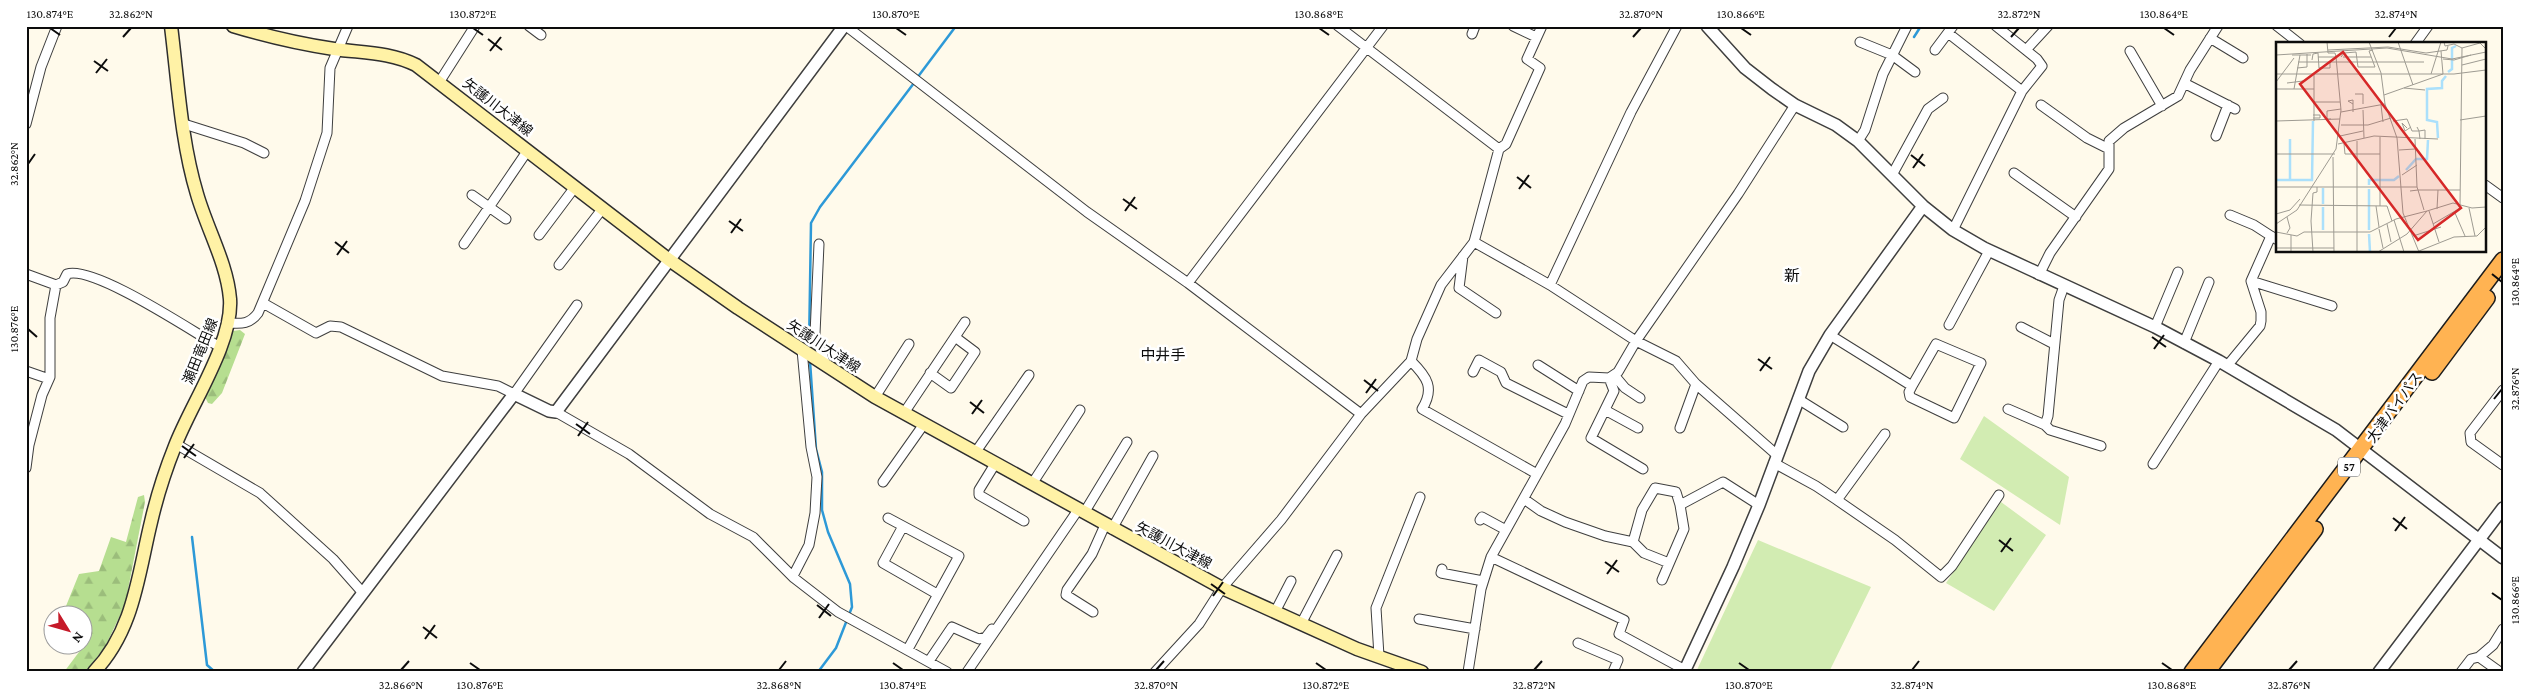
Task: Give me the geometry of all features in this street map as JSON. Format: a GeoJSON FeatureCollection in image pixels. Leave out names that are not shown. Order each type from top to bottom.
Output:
{"type":"FeatureCollection","features":[{"type":"Feature","properties":{"kind":"highway","name":"大津バイパス"},"geometry":{"type":"LineString","coordinates":[[2207,672],[2503,260]]}},
{"type":"Feature","properties":{"kind":"highway","name":"大津バイパス"},"geometry":{"type":"LineString","coordinates":[[2192,672],[2503,277]]}},
{"type":"Feature","properties":{"kind":"main road","name":"瀬田竜田線"},"geometry":{"type":"LineString","coordinates":[[94,672],[108,657],[120,638],[143,565],[151,522],[176,444],[220,347],[229,322],[230,300],[228,280],[197,195],[190,164],[171,26]]}},
{"type":"Feature","properties":{"kind":"main road","name":"矢護川大津線"},"geometry":{"type":"LineString","coordinates":[[233,26],[276,38],[337,49],[400,57],[440,81],[668,259],[875,397],[1108,527],[1222,588],[1301,624],[1421,672]]}},
{"type":"Feature","properties":{"kind":"street"},"geometry":{"type":"LineString","coordinates":[[26,124],[41,67],[58,26]]}},
{"type":"Feature","properties":{"kind":"street"},"geometry":{"type":"LineString","coordinates":[[229,322],[244,324],[253,320],[264,303],[305,201],[327,133],[330,68],[348,26]]}},
{"type":"Feature","properties":{"kind":"street"},"geometry":{"type":"LineString","coordinates":[[440,81],[474,26]]}},
{"type":"Feature","properties":{"kind":"street"},"geometry":{"type":"LineString","coordinates":[[529,26],[541,35]]}},
{"type":"Feature","properties":{"kind":"street"},"geometry":{"type":"LineString","coordinates":[[556,412],[668,259],[845,26],[1087,212],[1188,283],[1361,414]]}},
{"type":"Feature","properties":{"kind":"street"},"geometry":{"type":"LineString","coordinates":[[1338,26],[1499,149]]}},
{"type":"Feature","properties":{"kind":"street"},"geometry":{"type":"LineString","coordinates":[[1188,283],[1383,26]]}},
{"type":"Feature","properties":{"kind":"street"},"geometry":{"type":"LineString","coordinates":[[1513,26],[1536,37]]}},
{"type":"Feature","properties":{"kind":"street"},"geometry":{"type":"LineString","coordinates":[[1155,672],[1199,624],[1222,588],[1281,520],[1361,414],[1411,361],[1417,339],[1441,285],[1474,242],[1499,149],[1506,144],[1540,68],[1527,59],[1542,26]]}},
{"type":"Feature","properties":{"kind":"street"},"geometry":{"type":"LineString","coordinates":[[1550,285],[1631,112],[1676,26]]}},
{"type":"Feature","properties":{"kind":"street"},"geometry":{"type":"LineString","coordinates":[[1707,26],[1746,68],[1795,105],[1836,125],[1858,140],[1923,206],[1953,230],[1989,251],[2155,328],[2223,363],[2336,430],[2503,558]]}},
{"type":"Feature","properties":{"kind":"street"},"geometry":{"type":"LineString","coordinates":[[1858,140],[1865,130],[1892,55],[1907,26]]}},
{"type":"Feature","properties":{"kind":"street"},"geometry":{"type":"LineString","coordinates":[[1953,230],[2022,91],[2042,66],[2026,50],[1996,26]]}},
{"type":"Feature","properties":{"kind":"street"},"geometry":{"type":"LineString","coordinates":[[2026,50],[2048,26]]}},
{"type":"Feature","properties":{"kind":"street"},"geometry":{"type":"LineString","coordinates":[[2277,26],[2297,42]]}},
{"type":"Feature","properties":{"kind":"street"},"geometry":{"type":"LineString","coordinates":[[2416,42],[2428,26]]}},
{"type":"Feature","properties":{"kind":"street"},"geometry":{"type":"LineString","coordinates":[[2039,275],[2050,253],[2109,169],[2109,141],[2124,128],[2178,96],[2190,70],[2215,28]]}},
{"type":"Feature","properties":{"kind":"street"},"geometry":{"type":"LineString","coordinates":[[1935,50],[1950,30],[2022,91]]}},
{"type":"Feature","properties":{"kind":"street"},"geometry":{"type":"LineString","coordinates":[[2210,38],[2243,58]]}},
{"type":"Feature","properties":{"kind":"street"},"geometry":{"type":"LineString","coordinates":[[1860,42],[1892,55],[1915,72]]}},
{"type":"Feature","properties":{"kind":"street"},"geometry":{"type":"LineString","coordinates":[[2130,51],[2162,106]]}},
{"type":"Feature","properties":{"kind":"street"},"geometry":{"type":"LineString","coordinates":[[2184,83],[2231,107],[2216,136]]}},
{"type":"Feature","properties":{"kind":"street"},"geometry":{"type":"LineString","coordinates":[[1892,175],[1928,109],[1943,98]]}},
{"type":"Feature","properties":{"kind":"street"},"geometry":{"type":"LineString","coordinates":[[1468,672],[1483,581],[1492,557],[1537,474],[1583,381],[1589,377],[1612,376],[1618,372],[1636,341],[1738,194],[1795,105]]}},
{"type":"Feature","properties":{"kind":"street"},"geometry":{"type":"LineString","coordinates":[[2041,105],[2086,138],[2109,149]]}},
{"type":"Feature","properties":{"kind":"street"},"geometry":{"type":"LineString","coordinates":[[184,124],[244,143],[264,153]]}},
{"type":"Feature","properties":{"kind":"street"},"geometry":{"type":"LineString","coordinates":[[464,244],[528,150]]}},
{"type":"Feature","properties":{"kind":"street"},"geometry":{"type":"LineString","coordinates":[[2014,173],[2076,217]]}},
{"type":"Feature","properties":{"kind":"street"},"geometry":{"type":"LineString","coordinates":[[2486,186],[2503,198]]}},
{"type":"Feature","properties":{"kind":"street"},"geometry":{"type":"LineString","coordinates":[[540,235],[575,187]]}},
{"type":"Feature","properties":{"kind":"street"},"geometry":{"type":"LineString","coordinates":[[472,195],[506,219]]}},
{"type":"Feature","properties":{"kind":"street"},"geometry":{"type":"LineString","coordinates":[[1492,557],[1624,620],[1619,634],[1684,671],[1733,567],[1759,505],[1809,371],[1830,335],[1923,206]]}},
{"type":"Feature","properties":{"kind":"street"},"geometry":{"type":"LineString","coordinates":[[559,265],[603,208]]}},
{"type":"Feature","properties":{"kind":"street"},"geometry":{"type":"LineString","coordinates":[[2153,464],[2223,363],[2260,326],[2261,312],[2251,281],[2274,238],[2254,225],[2230,215]]}},
{"type":"Feature","properties":{"kind":"street"},"geometry":{"type":"LineString","coordinates":[[1474,242],[1550,285],[1636,341],[1676,361],[1696,384],[1775,459],[1895,540],[1941,576],[1952,566],[1999,495]]}},
{"type":"Feature","properties":{"kind":"street"},"geometry":{"type":"LineString","coordinates":[[819,244],[817,271],[819,288],[815,334],[826,365]]}},
{"type":"Feature","properties":{"kind":"street"},"geometry":{"type":"LineString","coordinates":[[1948,325],[1989,251]]}},
{"type":"Feature","properties":{"kind":"street"},"geometry":{"type":"LineString","coordinates":[[1463,256],[1459,288],[1496,313]]}},
{"type":"Feature","properties":{"kind":"street"},"geometry":{"type":"LineString","coordinates":[[26,274],[56,285],[63,282],[67,274],[73,272],[90,277],[145,301],[220,347]]}},
{"type":"Feature","properties":{"kind":"street"},"geometry":{"type":"LineString","coordinates":[[2155,328],[2178,272]]}},
{"type":"Feature","properties":{"kind":"street"},"geometry":{"type":"LineString","coordinates":[[2251,281],[2332,306]]}},
{"type":"Feature","properties":{"kind":"street"},"geometry":{"type":"LineString","coordinates":[[2184,343],[2209,282]]}},
{"type":"Feature","properties":{"kind":"street"},"geometry":{"type":"LineString","coordinates":[[26,468],[29,445],[42,395],[49,380],[50,318],[56,285]]}},
{"type":"Feature","properties":{"kind":"street"},"geometry":{"type":"LineString","coordinates":[[2045,425],[2048,416],[2059,300],[2064,286]]}},
{"type":"Feature","properties":{"kind":"street"},"geometry":{"type":"LineString","coordinates":[[264,303],[307,329],[316,332],[330,326],[342,327],[442,376],[498,386],[549,411],[556,412],[629,454],[710,514],[753,537],[793,576],[838,612],[947,672]]}},
{"type":"Feature","properties":{"kind":"street"},"geometry":{"type":"LineString","coordinates":[[304,672],[514,394],[577,305]]}},
{"type":"Feature","properties":{"kind":"street"},"geometry":{"type":"LineString","coordinates":[[904,413],[965,322]]}},
{"type":"Feature","properties":{"kind":"street"},"geometry":{"type":"LineString","coordinates":[[2021,327],[2054,344]]}},
{"type":"Feature","properties":{"kind":"street"},"geometry":{"type":"LineString","coordinates":[[1830,335],[1912,386]]}},
{"type":"Feature","properties":{"kind":"street"},"geometry":{"type":"LineString","coordinates":[[930,373],[951,388],[975,352],[955,337]]}},
{"type":"Feature","properties":{"kind":"street"},"geometry":{"type":"LineString","coordinates":[[875,397],[909,344]]}},
{"type":"Feature","properties":{"kind":"street"},"geometry":{"type":"LineString","coordinates":[[1936,344],[1981,363],[1954,418],[1910,397],[1909,392],[1912,386],[1936,344]]}},
{"type":"Feature","properties":{"kind":"street"},"geometry":{"type":"LineString","coordinates":[[793,576],[809,545],[815,512],[817,477],[811,447],[802,350]]}},
{"type":"Feature","properties":{"kind":"street"},"geometry":{"type":"LineString","coordinates":[[1473,372],[1479,360],[1501,372],[1506,382],[1568,414]]}},
{"type":"Feature","properties":{"kind":"street"},"geometry":{"type":"LineString","coordinates":[[1411,361],[1428,382],[1428,398],[1422,408],[1537,474]]}},
{"type":"Feature","properties":{"kind":"street"},"geometry":{"type":"LineString","coordinates":[[1538,365],[1579,391]]}},
{"type":"Feature","properties":{"kind":"street"},"geometry":{"type":"LineString","coordinates":[[26,371],[49,380]]}},
{"type":"Feature","properties":{"kind":"street"},"geometry":{"type":"LineString","coordinates":[[975,453],[1029,375]]}},
{"type":"Feature","properties":{"kind":"street"},"geometry":{"type":"LineString","coordinates":[[1612,376],[1640,398]]}},
{"type":"Feature","properties":{"kind":"street"},"geometry":{"type":"LineString","coordinates":[[1612,376],[1614,391],[1591,438],[1643,469]]}},
{"type":"Feature","properties":{"kind":"street"},"geometry":{"type":"LineString","coordinates":[[1680,428],[1696,384]]}},
{"type":"Feature","properties":{"kind":"street"},"geometry":{"type":"LineString","coordinates":[[2503,390],[2470,434],[2471,442],[2503,465]]}},
{"type":"Feature","properties":{"kind":"street"},"geometry":{"type":"LineString","coordinates":[[1798,399],[1843,427]]}},
{"type":"Feature","properties":{"kind":"street"},"geometry":{"type":"LineString","coordinates":[[2008,409],[2045,425],[2050,430],[2101,446]]}},
{"type":"Feature","properties":{"kind":"street"},"geometry":{"type":"LineString","coordinates":[[1032,484],[1080,410]]}},
{"type":"Feature","properties":{"kind":"street"},"geometry":{"type":"LineString","coordinates":[[1605,410],[1638,428]]}},
{"type":"Feature","properties":{"kind":"street"},"geometry":{"type":"LineString","coordinates":[[883,482],[924,424]]}},
{"type":"Feature","properties":{"kind":"street"},"geometry":{"type":"LineString","coordinates":[[1837,500],[1885,434]]}},
{"type":"Feature","properties":{"kind":"street"},"geometry":{"type":"LineString","coordinates":[[967,672],[1081,512],[1127,442]]}},
{"type":"Feature","properties":{"kind":"street"},"geometry":{"type":"LineString","coordinates":[[176,444],[260,493],[333,559],[363,593]]}},
{"type":"Feature","properties":{"kind":"street"},"geometry":{"type":"LineString","coordinates":[[1093,612],[1066,595],[1067,590],[1092,554],[1153,456]]}},
{"type":"Feature","properties":{"kind":"street"},"geometry":{"type":"LineString","coordinates":[[995,464],[979,490],[979,495],[1024,522]]}},
{"type":"Feature","properties":{"kind":"street"},"geometry":{"type":"LineString","coordinates":[[1680,505],[1723,482],[1759,505]]}},
{"type":"Feature","properties":{"kind":"street"},"geometry":{"type":"LineString","coordinates":[[1632,542],[1642,510],[1655,488],[1676,492],[1684,529],[1662,580]]}},
{"type":"Feature","properties":{"kind":"street"},"geometry":{"type":"LineString","coordinates":[[1379,656],[1376,608],[1420,497]]}},
{"type":"Feature","properties":{"kind":"street"},"geometry":{"type":"LineString","coordinates":[[1524,499],[1541,511],[1566,522],[1605,536],[1632,542],[1644,553],[1670,563]]}},
{"type":"Feature","properties":{"kind":"street"},"geometry":{"type":"LineString","coordinates":[[2379,672],[2503,508]]}},
{"type":"Feature","properties":{"kind":"street"},"geometry":{"type":"LineString","coordinates":[[1480,520],[1482,517],[1506,530]]}},
{"type":"Feature","properties":{"kind":"street"},"geometry":{"type":"LineString","coordinates":[[888,518],[959,556],[908,650]]}},
{"type":"Feature","properties":{"kind":"street"},"geometry":{"type":"LineString","coordinates":[[903,526],[883,563],[937,594]]}},
{"type":"Feature","properties":{"kind":"street"},"geometry":{"type":"LineString","coordinates":[[1301,624],[1337,555]]}},
{"type":"Feature","properties":{"kind":"street"},"geometry":{"type":"LineString","coordinates":[[1442,569],[1441,574],[1483,581]]}},
{"type":"Feature","properties":{"kind":"street"},"geometry":{"type":"LineString","coordinates":[[1274,612],[1291,581]]}},
{"type":"Feature","properties":{"kind":"street"},"geometry":{"type":"LineString","coordinates":[[929,661],[952,627],[979,639],[986,637],[1010,605]]}},
{"type":"Feature","properties":{"kind":"street"},"geometry":{"type":"LineString","coordinates":[[1419,619],[1474,629]]}},
{"type":"Feature","properties":{"kind":"street"},"geometry":{"type":"LineString","coordinates":[[2461,672],[2471,659],[2479,657],[2501,635]]}},
{"type":"Feature","properties":{"kind":"street"},"geometry":{"type":"LineString","coordinates":[[1578,643],[1618,660],[1613,672]]}},
{"type":"Feature","properties":{"kind":"street"},"geometry":{"type":"LineString","coordinates":[[2479,657],[2500,672]]}},
{"type":"Feature","properties":{"kind":"green space"},"geometry":{"type":"Polygon","coordinates":[[[240,330],[245,334],[222,393],[212,404],[208,403],[204,395],[233,331],[240,330]]]}},
{"type":"Feature","properties":{"kind":"green space"},"geometry":{"type":"Polygon","coordinates":[[[1984,416],[2069,477],[2060,525],[1960,459],[1984,416]]]}},
{"type":"Feature","properties":{"kind":"green space"},"geometry":{"type":"Polygon","coordinates":[[[144,495],[145,502],[125,605],[105,647],[88,669],[84,672],[64,672],[76,656],[92,656],[92,606],[66,606],[79,574],[99,571],[111,537],[126,542],[138,497],[144,495]]]}},
{"type":"Feature","properties":{"kind":"green space"},"geometry":{"type":"Polygon","coordinates":[[[2001,502],[2046,535],[1994,611],[1946,583],[2001,502]]]}},
{"type":"Feature","properties":{"kind":"green space"},"geometry":{"type":"Polygon","coordinates":[[[1758,540],[1871,587],[1829,672],[1696,672],[1758,540]]]}},
{"type":"Feature","properties":{"kind":"waterway"},"geometry":{"type":"LineString","coordinates":[[917,78],[956,26]]}},
{"type":"Feature","properties":{"kind":"waterway"},"geometry":{"type":"LineString","coordinates":[[1914,37],[1921,26]]}},
{"type":"Feature","properties":{"kind":"waterway"},"geometry":{"type":"LineString","coordinates":[[809,348],[811,223],[820,207],[914,83]]}},
{"type":"Feature","properties":{"kind":"waterway"},"geometry":{"type":"LineString","coordinates":[[810,361],[816,449],[822,472],[822,510],[828,532],[850,584],[852,607],[836,648],[818,672]]}},
{"type":"Feature","properties":{"kind":"waterway"},"geometry":{"type":"LineString","coordinates":[[192,537],[207,665],[215,672]]}},
{"type":"Feature","properties":{"kind":"district","name":"新"},"geometry":{"type":"Point","coordinates":[1792,275]}},
{"type":"Feature","properties":{"kind":"district","name":"中井手"},"geometry":{"type":"Point","coordinates":[1163,355]}}]}
